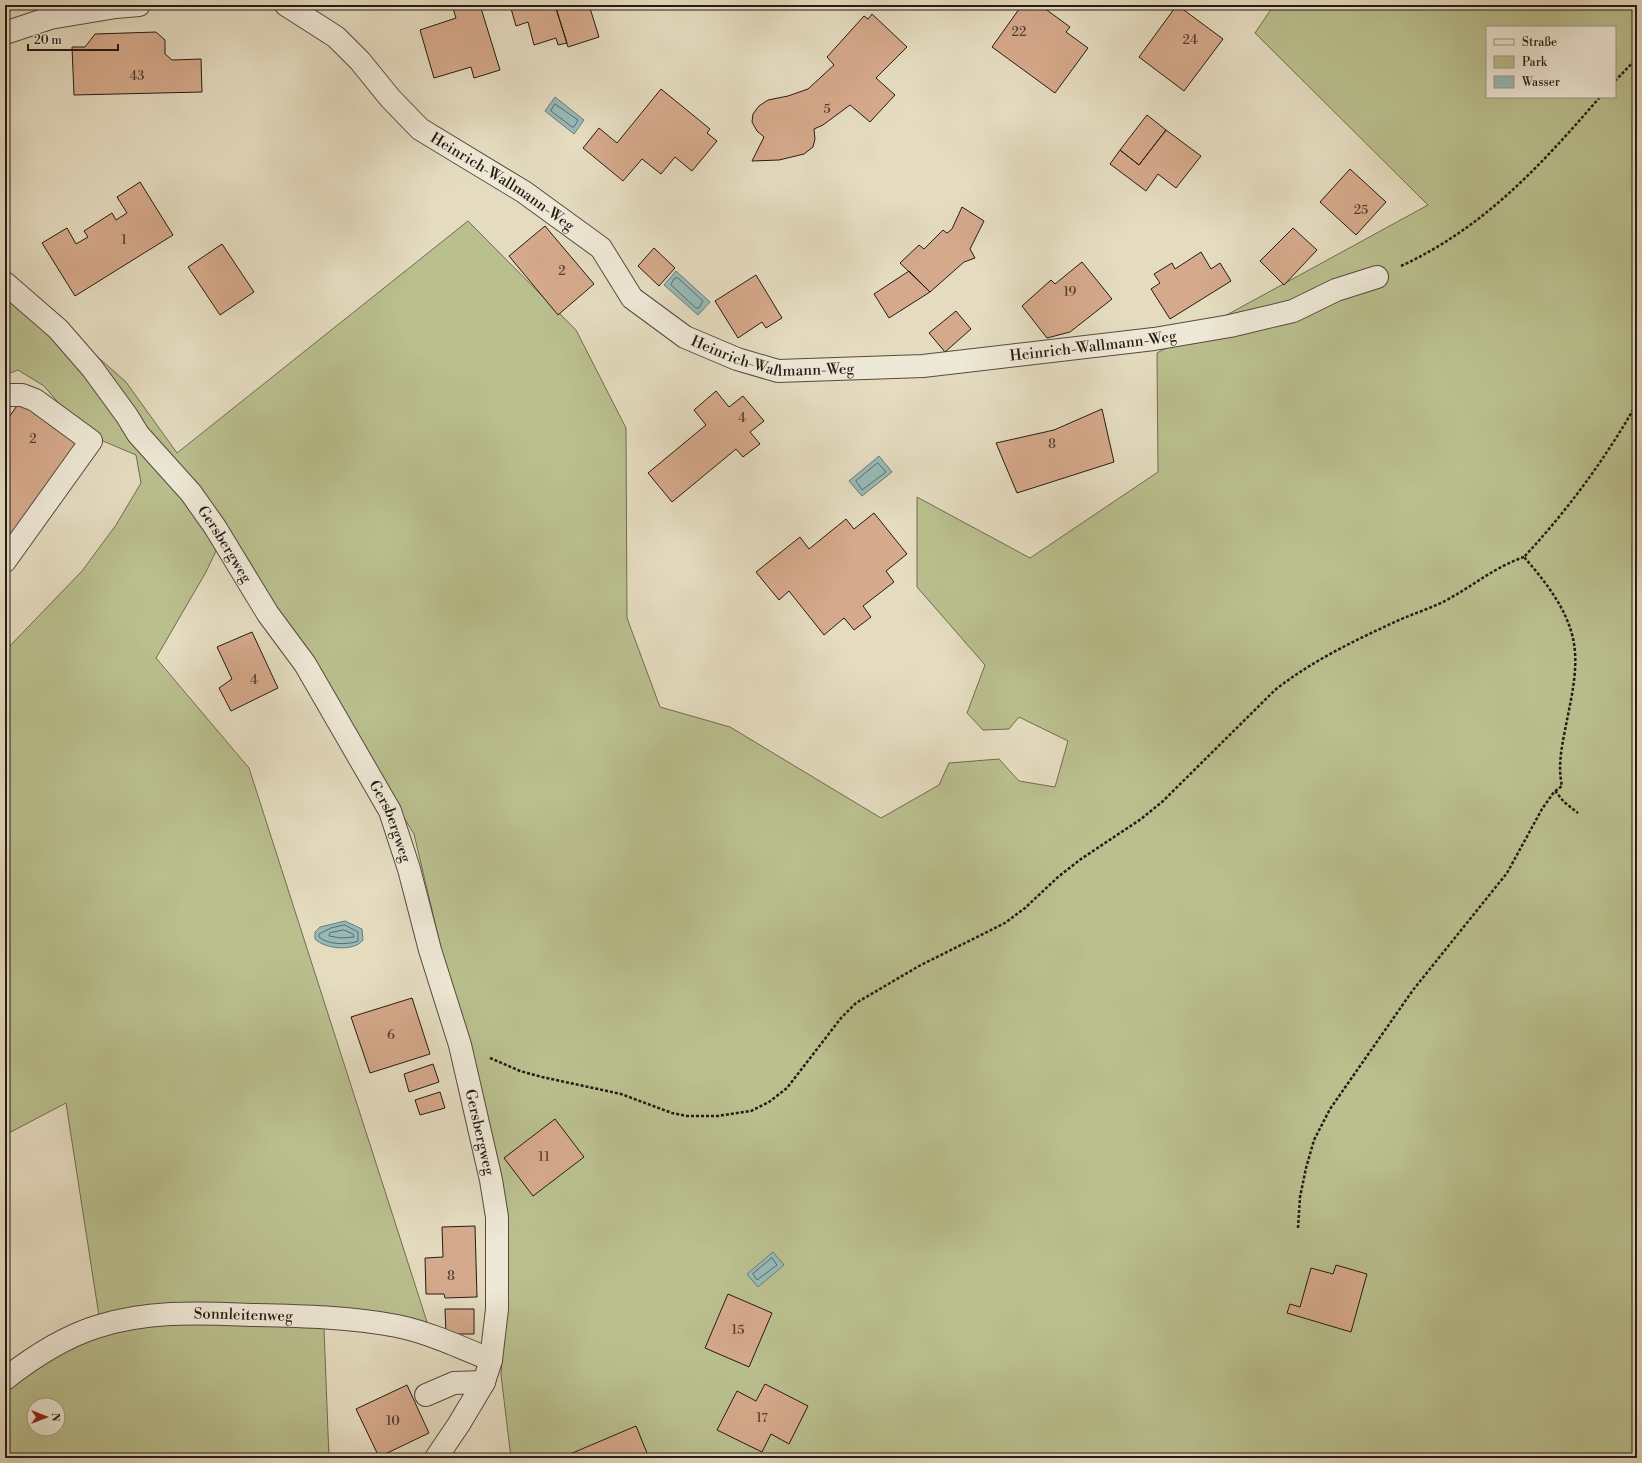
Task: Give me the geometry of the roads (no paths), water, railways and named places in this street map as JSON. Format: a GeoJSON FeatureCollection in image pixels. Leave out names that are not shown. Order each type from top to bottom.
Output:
{"type":"FeatureCollection","features":[{"type":"Feature","properties":{"kind":"street"},"geometry":{"type":"LineString","coordinates":[[5,34],[50,18],[116,7],[139,5]]}},
{"type":"Feature","properties":{"kind":"street","name":"Heinrich-Wallmann-Weg"},"geometry":{"type":"LineString","coordinates":[[286,5],[336,37],[360,62],[390,98],[420,129],[524,192],[602,248],[632,298],[679,333],[737,359],[778,371],[923,366],[1154,340],[1230,326],[1293,311],[1336,290],[1377,277]]}},
{"type":"Feature","properties":{"kind":"street","name":"Gersbergweg"},"geometry":{"type":"LineString","coordinates":[[5,283],[58,329],[92,368],[127,416],[138,434],[191,493],[215,527],[268,614],[304,664],[390,811],[413,882],[430,950],[460,1045],[491,1180],[497,1217],[497,1309],[491,1360],[484,1382],[459,1424],[436,1458]]}},
{"type":"Feature","properties":{"kind":"street"},"geometry":{"type":"LineString","coordinates":[[5,395],[22,395],[35,400],[91,441],[5,561]]}},
{"type":"Feature","properties":{"kind":"street","name":"Sonnleitenweg"},"geometry":{"type":"LineString","coordinates":[[5,1379],[42,1351],[70,1337],[95,1327],[120,1320],[157,1314],[289,1315],[365,1321],[429,1335],[491,1360]]}},
{"type":"Feature","properties":{"kind":"street"},"geometry":{"type":"LineString","coordinates":[[426,1396],[454,1383],[484,1382]]}},
{"type":"Feature","properties":{"kind":"water"},"geometry":{"type":"Polygon","coordinates":[[[555,97],[584,120],[574,134],[545,111],[555,97]]]}},
{"type":"Feature","properties":{"kind":"water"},"geometry":{"type":"Polygon","coordinates":[[[676,271],[710,302],[698,315],[664,285],[676,271]]]}},
{"type":"Feature","properties":{"kind":"water"},"geometry":{"type":"Polygon","coordinates":[[[879,456],[892,472],[862,496],[849,481],[879,456]]]}},
{"type":"Feature","properties":{"kind":"water"},"geometry":{"type":"Polygon","coordinates":[[[345,921],[362,929],[363,940],[359,944],[346,948],[339,948],[325,945],[315,939],[315,932],[320,927],[345,921]]]}},
{"type":"Feature","properties":{"kind":"water"},"geometry":{"type":"Polygon","coordinates":[[[773,1252],[784,1265],[758,1287],[747,1274],[773,1252]]]}}]}
